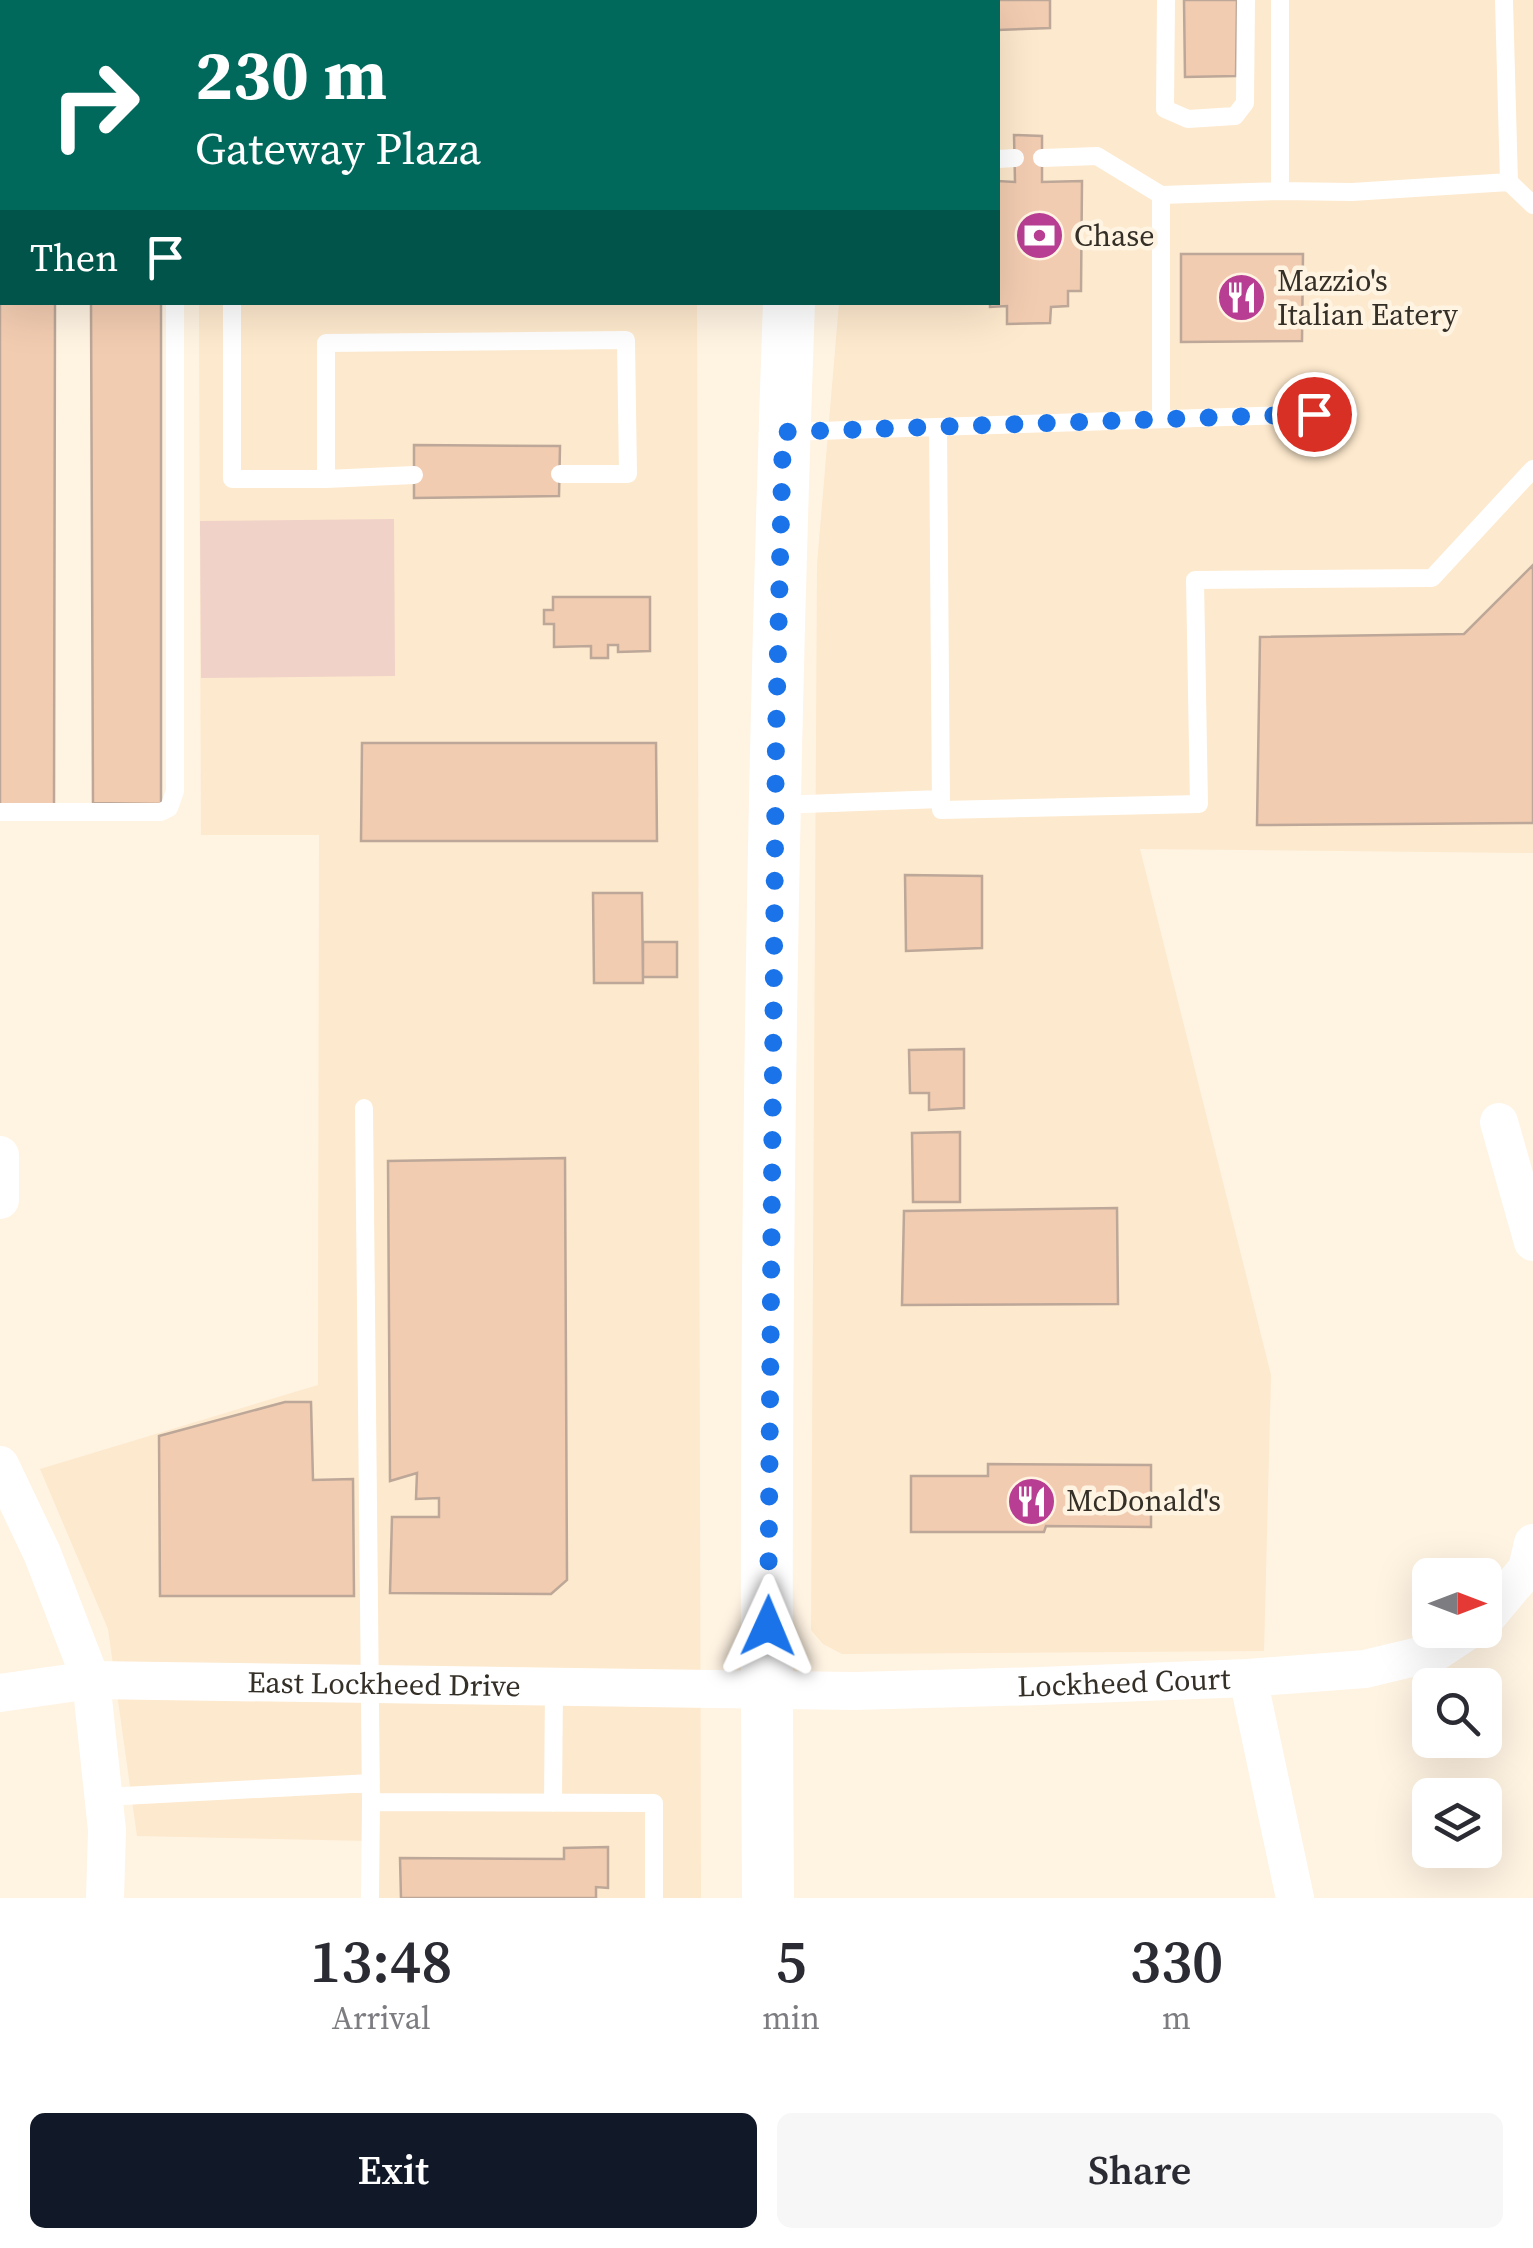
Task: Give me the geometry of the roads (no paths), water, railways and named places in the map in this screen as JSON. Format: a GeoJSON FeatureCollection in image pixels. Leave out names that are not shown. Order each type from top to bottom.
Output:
{"type":"FeatureCollection","features":[{"type":"Feature","properties":{"kind":"main road"},"geometry":{"type":"LineString","coordinates":[[768,1898],[775,806],[788,305]]}},
{"type":"Feature","properties":{"kind":"street"},"geometry":{"type":"LineString","coordinates":[[1500,1122],[1533,1242]]}},
{"type":"Feature","properties":{"kind":"street"},"geometry":{"type":"LineString","coordinates":[[0,1154],[0,1200]]}},
{"type":"Feature","properties":{"kind":"street"},"geometry":{"type":"LineString","coordinates":[[0,1466],[42,1553],[91,1680],[107,1830],[105,1898]]}},
{"type":"Feature","properties":{"kind":"street"},"geometry":{"type":"LineString","coordinates":[[1502,1598],[1526,1569],[1533,1543]]}},
{"type":"Feature","properties":{"kind":"street","name":"Lockheed Court"},"geometry":{"type":"LineString","coordinates":[[768,1688],[855,1690],[1248,1678],[1365,1669],[1442,1648]]}},
{"type":"Feature","properties":{"kind":"street"},"geometry":{"type":"LineString","coordinates":[[1248,1678],[1296,1898]]}},
{"type":"Feature","properties":{"kind":"street","name":"East Lockheed Drive"},"geometry":{"type":"LineString","coordinates":[[0,1693],[91,1680],[768,1688]]}},
{"type":"Feature","properties":{"kind":"lane"},"geometry":{"type":"LineString","coordinates":[[1166,0],[1166,108],[1188,119],[1235,116],[1246,103],[1246,0]]}},
{"type":"Feature","properties":{"kind":"lane"},"geometry":{"type":"LineString","coordinates":[[1280,0],[1280,191]]}},
{"type":"Feature","properties":{"kind":"lane"},"geometry":{"type":"LineString","coordinates":[[1504,0],[1510,182],[1533,205]]}},
{"type":"Feature","properties":{"kind":"lane"},"geometry":{"type":"LineString","coordinates":[[1042,158],[1096,156],[1161,195],[1352,192],[1510,182]]}},
{"type":"Feature","properties":{"kind":"lane"},"geometry":{"type":"LineString","coordinates":[[1161,195],[1161,418]]}},
{"type":"Feature","properties":{"kind":"lane"},"geometry":{"type":"LineString","coordinates":[[0,812],[161,812],[169,808],[175,791],[175,305]]}},
{"type":"Feature","properties":{"kind":"lane"},"geometry":{"type":"LineString","coordinates":[[232,305],[232,479],[414,475]]}},
{"type":"Feature","properties":{"kind":"lane"},"geometry":{"type":"LineString","coordinates":[[326,479],[326,343],[626,340],[628,474],[560,474]]}},
{"type":"Feature","properties":{"kind":"lane"},"geometry":{"type":"LineString","coordinates":[[783,432],[1350,413]]}},
{"type":"Feature","properties":{"kind":"lane"},"geometry":{"type":"LineString","coordinates":[[938,427],[941,810],[1199,804],[1195,580],[1432,578],[1533,469]]}},
{"type":"Feature","properties":{"kind":"lane"},"geometry":{"type":"LineString","coordinates":[[775,806],[941,799]]}},
{"type":"Feature","properties":{"kind":"lane"},"geometry":{"type":"LineString","coordinates":[[364,1108],[370,1898]]}},
{"type":"Feature","properties":{"kind":"lane"},"geometry":{"type":"LineString","coordinates":[[552,1803],[554,1685]]}},
{"type":"Feature","properties":{"kind":"lane"},"geometry":{"type":"LineString","coordinates":[[104,1797],[371,1793],[552,1803],[654,1803],[654,1898]]}},
{"type":"Feature","properties":{"kind":"place","name":"Chase"},"geometry":{"type":"Point","coordinates":[1039,236]}},
{"type":"Feature","properties":{"kind":"place","name":"Mazzio's Italian Eatery"},"geometry":{"type":"Point","coordinates":[1242,298]}},
{"type":"Feature","properties":{"kind":"place","name":"McDonald's"},"geometry":{"type":"Point","coordinates":[1031,1501]}}]}
